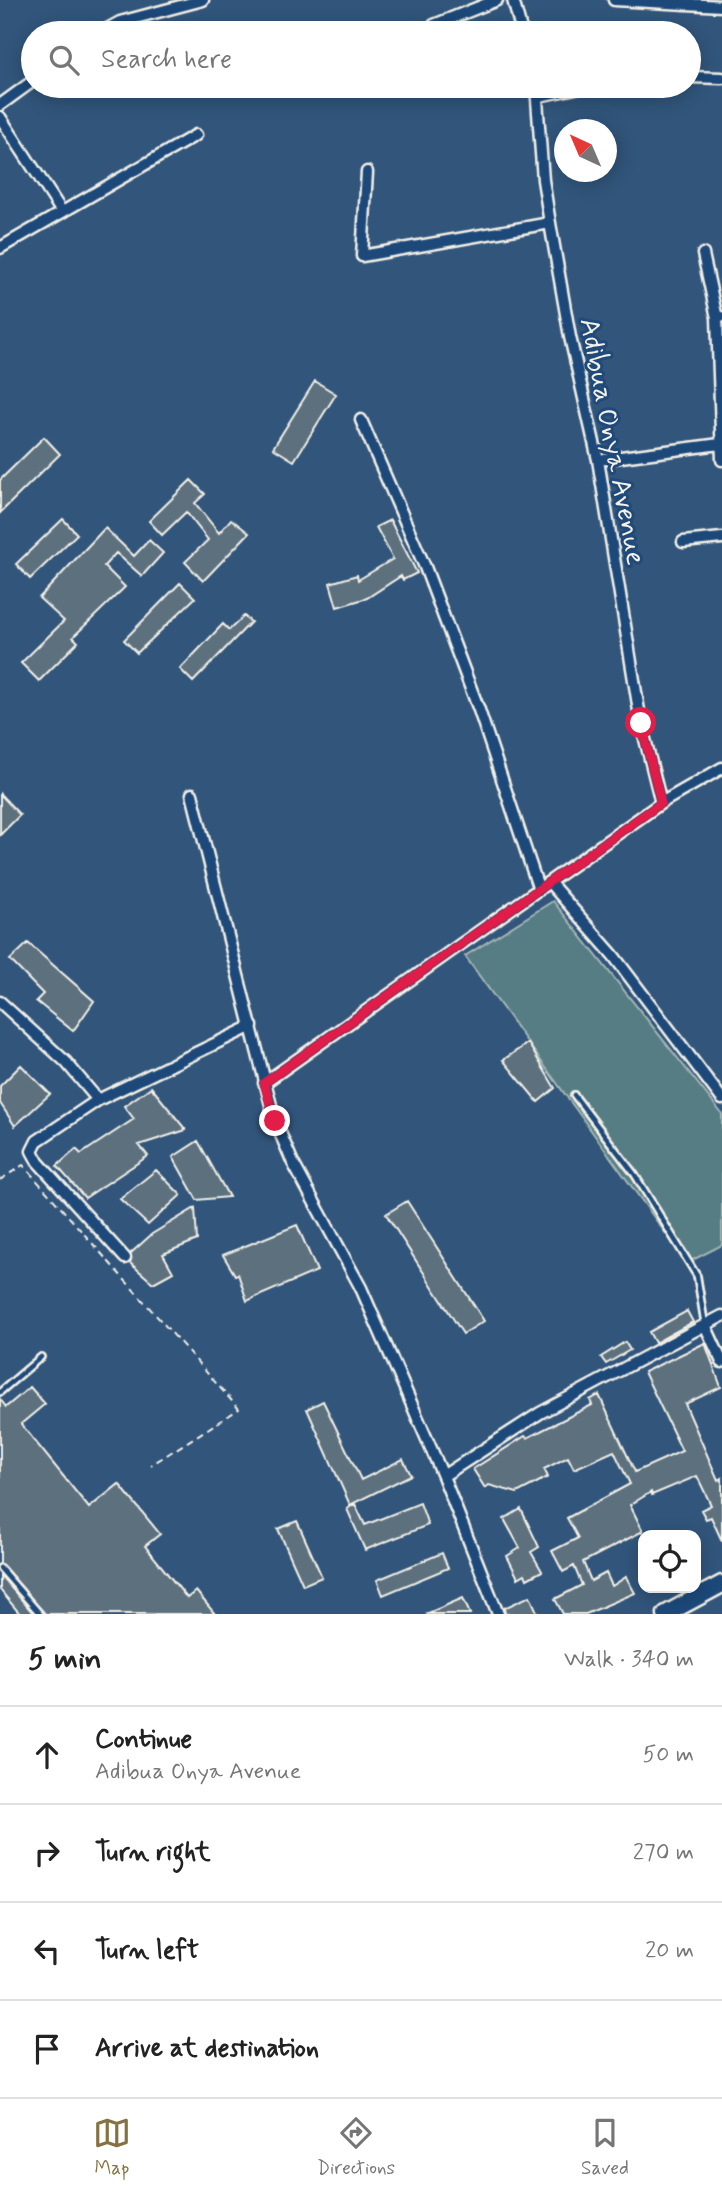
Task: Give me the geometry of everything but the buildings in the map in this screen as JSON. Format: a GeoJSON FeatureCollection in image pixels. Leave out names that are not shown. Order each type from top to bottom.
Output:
{"type":"FeatureCollection","features":[{"type":"Feature","properties":{"kind":"main road"},"geometry":{"type":"LineString","coordinates":[[666,1614],[722,1584]]}},
{"type":"Feature","properties":{"kind":"street"},"geometry":{"type":"LineString","coordinates":[[124,21],[203,0]]}},
{"type":"Feature","properties":{"kind":"street"},"geometry":{"type":"LineString","coordinates":[[444,21],[497,0]]}},
{"type":"Feature","properties":{"kind":"street"},"geometry":{"type":"LineString","coordinates":[[513,0],[519,21]]}},
{"type":"Feature","properties":{"kind":"street"},"geometry":{"type":"LineString","coordinates":[[614,0],[722,6]]}},
{"type":"Feature","properties":{"kind":"street"},"geometry":{"type":"LineString","coordinates":[[701,77],[722,78]]}},
{"type":"Feature","properties":{"kind":"street"},"geometry":{"type":"LineString","coordinates":[[0,106],[21,90]]}},
{"type":"Feature","properties":{"kind":"street","name":"Adibua Onya Avenue"},"geometry":{"type":"LineString","coordinates":[[538,98],[543,180],[550,222],[570,337],[598,460],[641,723],[661,803]]}},
{"type":"Feature","properties":{"kind":"street"},"geometry":{"type":"LineString","coordinates":[[0,117],[62,212]]}},
{"type":"Feature","properties":{"kind":"street"},"geometry":{"type":"LineString","coordinates":[[0,248],[196,135]]}},
{"type":"Feature","properties":{"kind":"street"},"geometry":{"type":"LineString","coordinates":[[366,172],[362,256],[550,222]]}},
{"type":"Feature","properties":{"kind":"street"},"geometry":{"type":"LineString","coordinates":[[703,254],[720,318],[722,460]]}},
{"type":"Feature","properties":{"kind":"street"},"geometry":{"type":"LineString","coordinates":[[361,420],[425,566],[479,710],[539,890]]}},
{"type":"Feature","properties":{"kind":"street"},"geometry":{"type":"LineString","coordinates":[[598,460],[720,444]]}},
{"type":"Feature","properties":{"kind":"street"},"geometry":{"type":"LineString","coordinates":[[683,542],[722,538]]}},
{"type":"Feature","properties":{"kind":"street"},"geometry":{"type":"LineString","coordinates":[[264,1083],[390,991],[550,883],[661,803],[722,768]]}},
{"type":"Feature","properties":{"kind":"street"},"geometry":{"type":"LineString","coordinates":[[192,794],[275,1121],[293,1163],[360,1288],[443,1476],[498,1614]]}},
{"type":"Feature","properties":{"kind":"street"},"geometry":{"type":"LineString","coordinates":[[550,883],[613,955],[722,1100]]}},
{"type":"Feature","properties":{"kind":"street"},"geometry":{"type":"LineString","coordinates":[[0,1002],[66,1062],[99,1100]]}},
{"type":"Feature","properties":{"kind":"street"},"geometry":{"type":"LineString","coordinates":[[125,1258],[32,1151],[37,1141],[99,1100],[252,1026]]}},
{"type":"Feature","properties":{"kind":"street"},"geometry":{"type":"LineString","coordinates":[[443,1476],[540,1413],[722,1316]]}},
{"type":"Feature","properties":{"kind":"street"},"geometry":{"type":"LineString","coordinates":[[705,1325],[722,1362]]}},
{"type":"Feature","properties":{"kind":"lane"},"geometry":{"type":"LineString","coordinates":[[575,1095],[635,1175],[697,1276],[705,1325]]}},
{"type":"Feature","properties":{"kind":"lane"},"geometry":{"type":"LineString","coordinates":[[0,1392],[41,1357]]}},
{"type":"Feature","properties":{"kind":"lane"},"geometry":{"type":"LineString","coordinates":[[0,1568],[40,1614]]}},
{"type":"Feature","properties":{"kind":"path"},"geometry":{"type":"LineString","coordinates":[[0,1180],[23,1165],[239,1409],[151,1465]]}},
{"type":"Feature","properties":{"kind":"green space"},"geometry":{"type":"Polygon","coordinates":[[[553,901],[722,1114],[722,1245],[687,1263],[465,956],[553,901]]]}},
{"type":"Feature","properties":{"kind":"route"},"geometry":{"type":"LineString","coordinates":[[275,1121],[264,1083],[390,991],[550,883],[661,803],[641,723]]}}]}
